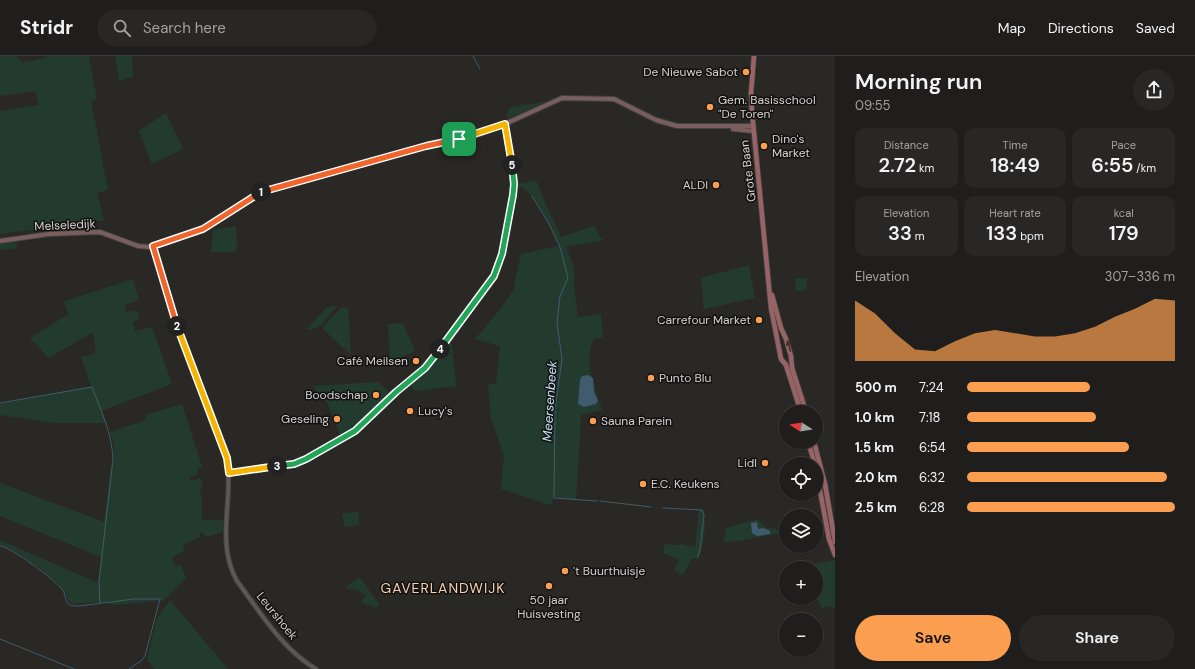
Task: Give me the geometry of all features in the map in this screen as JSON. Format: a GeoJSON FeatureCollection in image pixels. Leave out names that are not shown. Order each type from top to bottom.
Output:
{"type":"FeatureCollection","features":[{"type":"Feature","properties":{"kind":"main road","name":"Grote Baan"},"geometry":{"type":"LineString","coordinates":[[754,56],[751,93],[753,128],[773,305]]}},
{"type":"Feature","properties":{"kind":"main road"},"geometry":{"type":"LineString","coordinates":[[153,246],[203,229],[263,192],[426,146],[477,135],[505,124],[549,103],[569,98],[614,99],[656,120],[670,125],[753,128]]}},
{"type":"Feature","properties":{"kind":"main road","name":"Melseledijk"},"geometry":{"type":"LineString","coordinates":[[0,241],[49,234],[100,232],[138,246],[153,246]]}},
{"type":"Feature","properties":{"kind":"main road"},"geometry":{"type":"LineString","coordinates":[[773,305],[790,353],[791,363],[804,405]]}},
{"type":"Feature","properties":{"kind":"main road"},"geometry":{"type":"LineString","coordinates":[[773,305],[777,332],[776,337],[781,359],[786,365],[799,405]]}},
{"type":"Feature","properties":{"kind":"main road"},"geometry":{"type":"LineString","coordinates":[[777,332],[782,331]]}},
{"type":"Feature","properties":{"kind":"main road"},"geometry":{"type":"LineString","coordinates":[[786,365],[791,363]]}},
{"type":"Feature","properties":{"kind":"main road"},"geometry":{"type":"LineString","coordinates":[[816,449],[825,484],[835,542]]}},
{"type":"Feature","properties":{"kind":"main road"},"geometry":{"type":"LineString","coordinates":[[822,501],[829,539],[835,556]]}},
{"type":"Feature","properties":{"kind":"street"},"geometry":{"type":"LineString","coordinates":[[153,246],[178,330],[227,458],[229,473],[294,464],[310,458],[355,431],[396,392],[425,368],[441,349],[494,276],[500,263],[514,184],[505,124]]}},
{"type":"Feature","properties":{"kind":"street","name":"Leurshoek"},"geometry":{"type":"LineString","coordinates":[[229,473],[225,528],[227,556],[230,568],[237,581],[299,659],[316,669]]}},
{"type":"Feature","properties":{"kind":"green space"},"geometry":{"type":"Polygon","coordinates":[[[0,56],[16,56],[22,63],[46,58],[46,56],[89,56],[97,100],[91,101],[108,190],[97,193],[104,221],[62,221],[44,228],[0,234],[0,111],[39,105],[35,91],[0,96],[0,56]]]}},
{"type":"Feature","properties":{"kind":"green space"},"geometry":{"type":"Polygon","coordinates":[[[115,56],[132,56],[133,77],[119,81],[115,56]]]}},
{"type":"Feature","properties":{"kind":"green space"},"geometry":{"type":"Polygon","coordinates":[[[546,102],[507,119],[508,110],[511,107],[546,102]]]}},
{"type":"Feature","properties":{"kind":"green space"},"geometry":{"type":"Polygon","coordinates":[[[166,113],[183,149],[152,164],[139,131],[166,113]]]}},
{"type":"Feature","properties":{"kind":"green space"},"geometry":{"type":"Polygon","coordinates":[[[535,181],[538,183],[561,237],[595,226],[600,238],[604,240],[566,247],[574,267],[574,287],[578,317],[601,314],[603,337],[594,339],[589,355],[591,374],[602,410],[581,415],[576,500],[555,497],[550,505],[501,489],[504,456],[491,419],[488,385],[496,383],[500,346],[475,339],[498,312],[516,287],[514,285],[521,254],[559,246],[548,221],[537,203],[525,189],[518,186],[518,184],[535,181]]]}},
{"type":"Feature","properties":{"kind":"green space"},"geometry":{"type":"Polygon","coordinates":[[[236,226],[237,249],[234,252],[211,252],[213,230],[236,226]]]}},
{"type":"Feature","properties":{"kind":"green space"},"geometry":{"type":"Polygon","coordinates":[[[16,240],[17,248],[0,250],[0,243],[16,240]]]}},
{"type":"Feature","properties":{"kind":"green space"},"geometry":{"type":"Polygon","coordinates":[[[749,265],[755,298],[704,309],[701,278],[749,265]]]}},
{"type":"Feature","properties":{"kind":"green space"},"geometry":{"type":"Polygon","coordinates":[[[806,278],[807,286],[805,290],[796,291],[795,279],[806,278]]]}},
{"type":"Feature","properties":{"kind":"green space"},"geometry":{"type":"Polygon","coordinates":[[[133,279],[139,300],[125,305],[126,312],[137,310],[139,320],[133,322],[135,331],[152,327],[172,384],[101,411],[106,423],[54,423],[0,415],[0,404],[91,386],[81,357],[96,353],[93,332],[49,358],[30,338],[69,314],[63,302],[133,279]]]}},
{"type":"Feature","properties":{"kind":"green space"},"geometry":{"type":"Polygon","coordinates":[[[327,307],[337,307],[318,328],[306,330],[327,307]]]}},
{"type":"Feature","properties":{"kind":"green space"},"geometry":{"type":"Polygon","coordinates":[[[348,307],[351,355],[322,328],[341,308],[348,307]]]}},
{"type":"Feature","properties":{"kind":"green space"},"geometry":{"type":"Polygon","coordinates":[[[403,323],[415,351],[390,363],[388,324],[403,323]]]}},
{"type":"Feature","properties":{"kind":"green space"},"geometry":{"type":"Polygon","coordinates":[[[449,341],[452,344],[456,386],[415,391],[410,385],[430,367],[449,341]]]}},
{"type":"Feature","properties":{"kind":"green space"},"geometry":{"type":"Polygon","coordinates":[[[378,382],[391,394],[356,428],[341,437],[328,404],[313,386],[378,382]]]}},
{"type":"Feature","properties":{"kind":"green space"},"geometry":{"type":"Polygon","coordinates":[[[182,404],[202,467],[197,469],[198,474],[189,478],[190,481],[200,478],[203,487],[199,489],[202,497],[202,520],[223,520],[223,532],[206,537],[203,532],[199,534],[200,537],[183,545],[184,551],[172,557],[175,566],[180,564],[186,578],[162,602],[161,600],[116,605],[99,602],[72,604],[63,589],[51,577],[14,551],[0,545],[0,540],[98,583],[101,557],[0,516],[0,483],[104,522],[111,466],[113,465],[114,446],[110,432],[146,420],[145,415],[182,404]]]}},
{"type":"Feature","properties":{"kind":"green space"},"geometry":{"type":"Polygon","coordinates":[[[703,509],[705,528],[700,554],[698,559],[692,558],[683,575],[674,570],[679,560],[663,553],[665,544],[680,544],[695,547],[699,510],[703,509]]]}},
{"type":"Feature","properties":{"kind":"green space"},"geometry":{"type":"Polygon","coordinates":[[[358,511],[359,525],[345,527],[342,514],[358,511]]]}},
{"type":"Feature","properties":{"kind":"green space"},"geometry":{"type":"Polygon","coordinates":[[[758,519],[765,527],[775,528],[779,531],[779,533],[739,541],[724,542],[726,528],[758,519]]]}},
{"type":"Feature","properties":{"kind":"green space"},"geometry":{"type":"Polygon","coordinates":[[[835,560],[835,608],[829,606],[822,609],[820,605],[823,605],[823,562],[835,560]]]}},
{"type":"Feature","properties":{"kind":"green space"},"geometry":{"type":"Polygon","coordinates":[[[358,578],[361,579],[379,604],[377,608],[361,602],[366,595],[359,592],[359,590],[347,589],[346,587],[358,578]]]}},
{"type":"Feature","properties":{"kind":"green space"},"geometry":{"type":"Polygon","coordinates":[[[170,600],[228,669],[155,669],[147,660],[157,618],[170,600]]]}},
{"type":"Feature","properties":{"kind":"water"},"geometry":{"type":"Polygon","coordinates":[[[588,375],[593,378],[594,392],[598,401],[596,404],[584,407],[578,404],[580,380],[582,376],[588,375]]]}},
{"type":"Feature","properties":{"kind":"water"},"geometry":{"type":"Polygon","coordinates":[[[757,522],[758,529],[763,528],[770,531],[770,534],[757,536],[752,533],[751,523],[757,522]]]}},
{"type":"Feature","properties":{"kind":"waterway","name":"Meersenbeek"},"geometry":{"type":"LineString","coordinates":[[473,56],[480,69]]}},
{"type":"Feature","properties":{"kind":"waterway","name":"Meersenbeek"},"geometry":{"type":"LineString","coordinates":[[532,196],[548,222],[560,247],[568,278],[560,296],[557,323],[562,359],[555,409],[554,498],[597,501]]}},
{"type":"Feature","properties":{"kind":"waterway"},"geometry":{"type":"LineString","coordinates":[[0,403],[92,387],[111,440],[113,459],[99,582],[100,603]]}},
{"type":"Feature","properties":{"kind":"waterway"},"geometry":{"type":"LineString","coordinates":[[600,501],[651,507]]}},
{"type":"Feature","properties":{"kind":"waterway"},"geometry":{"type":"LineString","coordinates":[[663,508],[702,510],[704,515],[698,557]]}},
{"type":"Feature","properties":{"kind":"waterway"},"geometry":{"type":"LineString","coordinates":[[0,546],[14,552],[50,578],[62,589],[68,604],[71,605],[79,606],[134,599],[160,599],[145,656],[141,661],[129,669]]}},
{"type":"Feature","properties":{"kind":"waterway"},"geometry":{"type":"LineString","coordinates":[[0,639],[74,669]]}},
{"type":"Feature","properties":{"kind":"place","name":"De Nieuwe Sabot"},"geometry":{"type":"Point","coordinates":[746,72]}},
{"type":"Feature","properties":{"kind":"place","name":"Gem. Basisschool \"De Toren\""},"geometry":{"type":"Point","coordinates":[710,107]}},
{"type":"Feature","properties":{"kind":"place","name":"Dino's Market"},"geometry":{"type":"Point","coordinates":[764,146]}},
{"type":"Feature","properties":{"kind":"place","name":"ALDI"},"geometry":{"type":"Point","coordinates":[716,185]}},
{"type":"Feature","properties":{"kind":"place","name":"Carrefour Market"},"geometry":{"type":"Point","coordinates":[759,320]}},
{"type":"Feature","properties":{"kind":"place","name":"Café Meilsen"},"geometry":{"type":"Point","coordinates":[416,361]}},
{"type":"Feature","properties":{"kind":"place","name":"Punto Blu"},"geometry":{"type":"Point","coordinates":[651,378]}},
{"type":"Feature","properties":{"kind":"place","name":"Boodschap"},"geometry":{"type":"Point","coordinates":[376,395]}},
{"type":"Feature","properties":{"kind":"place","name":"Lucy's"},"geometry":{"type":"Point","coordinates":[410,411]}},
{"type":"Feature","properties":{"kind":"place","name":"Geseling"},"geometry":{"type":"Point","coordinates":[337,419]}},
{"type":"Feature","properties":{"kind":"place","name":"Sauna Parein"},"geometry":{"type":"Point","coordinates":[593,421]}},
{"type":"Feature","properties":{"kind":"place","name":"Lidl"},"geometry":{"type":"Point","coordinates":[765,463]}},
{"type":"Feature","properties":{"kind":"place","name":"E.C. Keukens"},"geometry":{"type":"Point","coordinates":[643,484]}},
{"type":"Feature","properties":{"kind":"place","name":"'t Buurthuisje"},"geometry":{"type":"Point","coordinates":[565,571]}},
{"type":"Feature","properties":{"kind":"place","name":"50 jaar Huisvesting"},"geometry":{"type":"Point","coordinates":[549,586]}},
{"type":"Feature","properties":{"kind":"district","name":"GAVERLANDWIJK"},"geometry":{"type":"Point","coordinates":[443,588]}},
{"type":"Feature","properties":{"kind":"route"},"geometry":{"type":"LineString","coordinates":[[505,124],[506,127],[514,174],[513,195],[500,263],[486,288],[441,349],[425,368],[396,392],[355,431],[310,458],[294,464],[229,473],[227,458],[178,330],[153,246],[203,229],[254,196],[263,192],[426,146],[459,139],[477,135],[505,124]]}}]}
